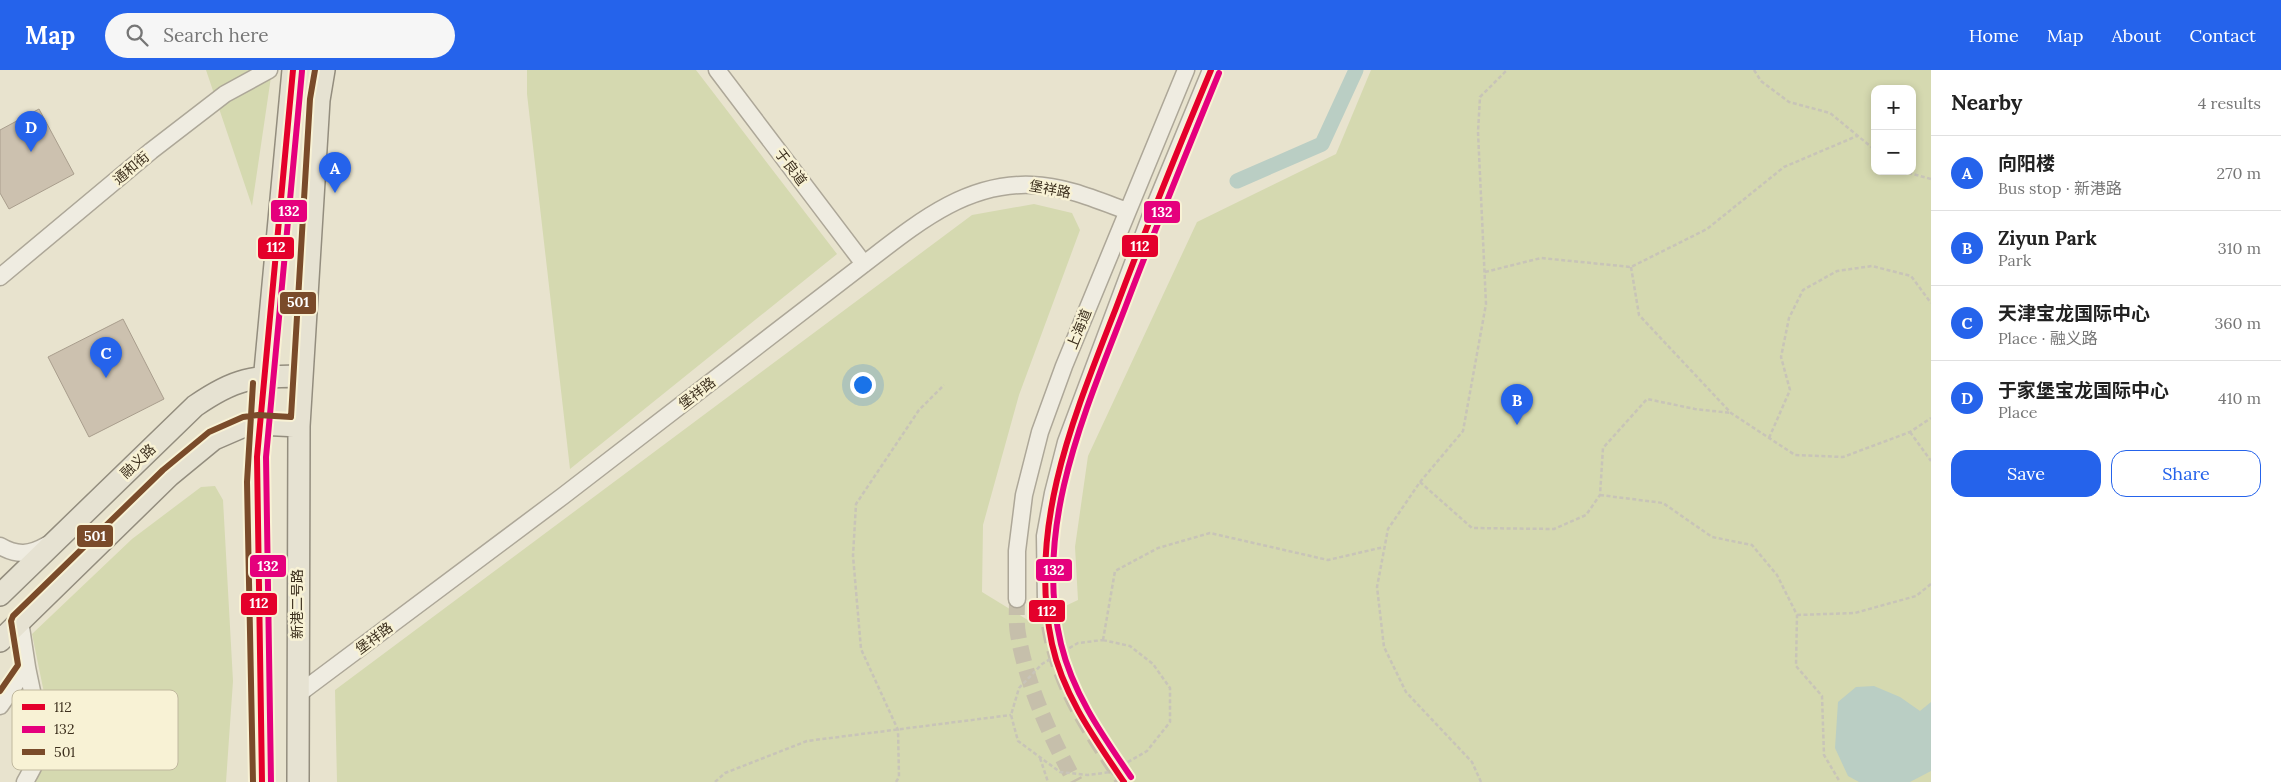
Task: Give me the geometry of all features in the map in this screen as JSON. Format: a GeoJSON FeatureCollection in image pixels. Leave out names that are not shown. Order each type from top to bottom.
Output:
{"type":"FeatureCollection","features":[{"type":"Feature","properties":{"kind":"main road"},"geometry":{"type":"LineString","coordinates":[[262,782],[256,482],[258,424],[293,70]]}},
{"type":"Feature","properties":{"kind":"main road","name":"新港二号路"},"geometry":{"type":"LineString","coordinates":[[298,782],[298,426],[318,110],[324,70]]}},
{"type":"Feature","properties":{"kind":"main road","name":"融义路"},"geometry":{"type":"LineString","coordinates":[[0,595],[195,406],[236,382],[263,376],[301,376]]}},
{"type":"Feature","properties":{"kind":"main road"},"geometry":{"type":"LineString","coordinates":[[0,641],[192,456],[214,439],[231,430],[258,424],[298,426]]}},
{"type":"Feature","properties":{"kind":"street","name":"通和街"},"geometry":{"type":"LineString","coordinates":[[0,277],[151,150],[225,94],[268,70]]}},
{"type":"Feature","properties":{"kind":"street","name":"于良道"},"geometry":{"type":"LineString","coordinates":[[717,70],[864,264]]}},
{"type":"Feature","properties":{"kind":"street","name":"上海道"},"geometry":{"type":"LineString","coordinates":[[1016,599],[1019,529],[1032,459],[1064,366],[1186,70]]}},
{"type":"Feature","properties":{"kind":"street","name":"上海道"},"geometry":{"type":"LineString","coordinates":[[1046,602],[1045,536],[1053,493],[1066,442],[1151,216],[1211,70]]}},
{"type":"Feature","properties":{"kind":"street","name":"堡祥路"},"geometry":{"type":"LineString","coordinates":[[297,695],[563,496],[864,264],[906,233],[963,197],[990,187],[1034,185],[1058,189],[1128,212]]}},
{"type":"Feature","properties":{"kind":"street"},"geometry":{"type":"LineString","coordinates":[[0,546],[20,555],[29,554],[60,538]]}},
{"type":"Feature","properties":{"kind":"street"},"geometry":{"type":"LineString","coordinates":[[20,621],[31,690]]}},
{"type":"Feature","properties":{"kind":"street"},"geometry":{"type":"LineString","coordinates":[[0,706],[27,667]]}},
{"type":"Feature","properties":{"kind":"street"},"geometry":{"type":"LineString","coordinates":[[25,782],[32,770]]}},
{"type":"Feature","properties":{"kind":"path"},"geometry":{"type":"LineString","coordinates":[[1481,782],[1472,762],[1406,692],[1384,647],[1378,587],[1388,529],[1420,482],[1463,431],[1486,304],[1478,132],[1480,97],[1507,70]]}},
{"type":"Feature","properties":{"kind":"path"},"geometry":{"type":"LineString","coordinates":[[1754,70],[1761,81],[1790,102],[1830,113],[1871,147]]}},
{"type":"Feature","properties":{"kind":"path"},"geometry":{"type":"LineString","coordinates":[[1484,272],[1541,258],[1631,267],[1707,229],[1784,168],[1857,136]]}},
{"type":"Feature","properties":{"kind":"path"},"geometry":{"type":"LineString","coordinates":[[1916,175],[1931,179]]}},
{"type":"Feature","properties":{"kind":"path"},"geometry":{"type":"LineString","coordinates":[[1769,438],[1790,390],[1781,357],[1789,318],[1803,290],[1837,271],[1872,266],[1911,276],[1931,303]]}},
{"type":"Feature","properties":{"kind":"path"},"geometry":{"type":"LineString","coordinates":[[1631,267],[1639,315],[1731,413],[1795,455],[1843,457],[1910,432],[1931,418]]}},
{"type":"Feature","properties":{"kind":"path"},"geometry":{"type":"LineString","coordinates":[[896,782],[899,777],[898,730],[861,649],[853,556],[856,504],[919,410],[944,385]]}},
{"type":"Feature","properties":{"kind":"path"},"geometry":{"type":"LineString","coordinates":[[1420,482],[1472,528],[1554,529],[1586,515],[1600,495],[1603,448],[1648,398],[1695,409],[1731,413]]}},
{"type":"Feature","properties":{"kind":"path"},"geometry":{"type":"LineString","coordinates":[[1910,432],[1931,460]]}},
{"type":"Feature","properties":{"kind":"path"},"geometry":{"type":"LineString","coordinates":[[1600,495],[1663,503],[1712,537],[1752,545],[1777,575],[1796,615],[1796,666],[1822,696],[1824,756],[1840,782]]}},
{"type":"Feature","properties":{"kind":"path"},"geometry":{"type":"LineString","coordinates":[[1103,640],[1115,571],[1158,548],[1210,533],[1328,560],[1384,547]]}},
{"type":"Feature","properties":{"kind":"path"},"geometry":{"type":"LineString","coordinates":[[1796,615],[1854,613],[1916,596],[1931,584]]}},
{"type":"Feature","properties":{"kind":"path"},"geometry":{"type":"LineString","coordinates":[[1103,640],[1130,646],[1153,664],[1170,688],[1170,722],[1147,751],[1111,772],[1088,775],[1060,772],[1018,741],[1011,715],[1019,688],[1042,664],[1078,643],[1103,640]]}},
{"type":"Feature","properties":{"kind":"path"},"geometry":{"type":"LineString","coordinates":[[715,782],[725,773],[807,741],[1011,715]]}},
{"type":"Feature","properties":{"kind":"path"},"geometry":{"type":"LineString","coordinates":[[1039,756],[1048,782]]}},
{"type":"Feature","properties":{"kind":"path"},"geometry":{"type":"LineString","coordinates":[[1111,772],[1120,782]]}},
{"type":"Feature","properties":{"kind":"green space"},"geometry":{"type":"Polygon","coordinates":[[[206,70],[272,70],[252,206],[206,70]]]}},
{"type":"Feature","properties":{"kind":"green space"},"geometry":{"type":"Polygon","coordinates":[[[527,70],[696,70],[837,254],[570,469],[527,94],[527,70]]]}},
{"type":"Feature","properties":{"kind":"green space"},"geometry":{"type":"Polygon","coordinates":[[[1371,70],[1931,70],[1931,782],[337,782],[335,690],[972,215],[1034,204],[1072,213],[1080,230],[1019,395],[983,525],[982,592],[1031,622],[1078,600],[1075,547],[1088,456],[1197,222],[1336,154],[1371,70]]]}},
{"type":"Feature","properties":{"kind":"green space"},"geometry":{"type":"Polygon","coordinates":[[[215,486],[223,500],[233,681],[226,782],[35,782],[42,770],[178,770],[178,690],[43,690],[32,634],[132,539],[201,487],[215,486]]]}},
{"type":"Feature","properties":{"kind":"shaded area"},"geometry":{"type":"Polygon","coordinates":[[[1874,686],[1900,697],[1920,711],[1931,702],[1931,771],[1910,782],[1859,782],[1848,776],[1835,748],[1838,702],[1856,687],[1874,686]]]}},
{"type":"Feature","properties":{"kind":"building"},"geometry":{"type":"Polygon","coordinates":[[[39,109],[74,174],[9,209],[0,193],[0,130],[39,109]]]}},
{"type":"Feature","properties":{"kind":"building"},"geometry":{"type":"Polygon","coordinates":[[[123,319],[164,399],[89,437],[48,357],[123,319]]]}},
{"type":"Feature","properties":{"kind":"waterway"},"geometry":{"type":"LineString","coordinates":[[1237,181],[1322,144],[1356,70]]}},
{"type":"Feature","properties":{"kind":"tunnel"},"geometry":{"type":"LineString","coordinates":[[1017,599],[1017,630],[1033,692],[1048,728],[1075,782]]}},
{"type":"Feature","properties":{"kind":"tunnel"},"geometry":{"type":"LineString","coordinates":[[1046,602],[1055,653],[1072,697],[1095,738],[1124,782]]}},
{"type":"Feature","properties":{"kind":"transit line","name":"112"},"geometry":{"type":"LineString","coordinates":[[262,782],[257,457],[293,70]]}},
{"type":"Feature","properties":{"kind":"transit line","name":"501"},"geometry":{"type":"LineString","coordinates":[[0,691],[18,665],[11,621],[13,616],[163,470],[209,432],[243,417],[258,415],[291,417],[310,99],[315,70]]}},
{"type":"Feature","properties":{"kind":"transit line","name":"112"},"geometry":{"type":"LineString","coordinates":[[1124,782],[1081,716],[1057,663],[1052,644],[1046,600],[1046,557],[1050,514],[1059,472],[1085,389],[1174,159],[1211,70]]}},
{"type":"Feature","properties":{"kind":"transit line","name":"132"},"geometry":{"type":"LineString","coordinates":[[271,782],[266,457],[302,71]]}},
{"type":"Feature","properties":{"kind":"transit line","name":"132"},"geometry":{"type":"LineString","coordinates":[[1131,777],[1090,714],[1066,662],[1054,601],[1053,557],[1058,515],[1067,472],[1079,430],[1159,219],[1219,73]]}},
{"type":"Feature","properties":{"kind":"transit line","name":"501"},"geometry":{"type":"LineString","coordinates":[[253,383],[247,482],[253,782]]}},
{"type":"Feature","properties":{"kind":"place","name":"于家堡宝龙国际中心"},"geometry":{"type":"Point","coordinates":[31,152]}},
{"type":"Feature","properties":{"kind":"place","name":"向阳楼"},"geometry":{"type":"Point","coordinates":[335,193]}},
{"type":"Feature","properties":{"kind":"place","name":"天津宝龙国际中心"},"geometry":{"type":"Point","coordinates":[106,378]}},
{"type":"Feature","properties":{"kind":"place","name":"Ziyun Park"},"geometry":{"type":"Point","coordinates":[1517,425]}}]}
